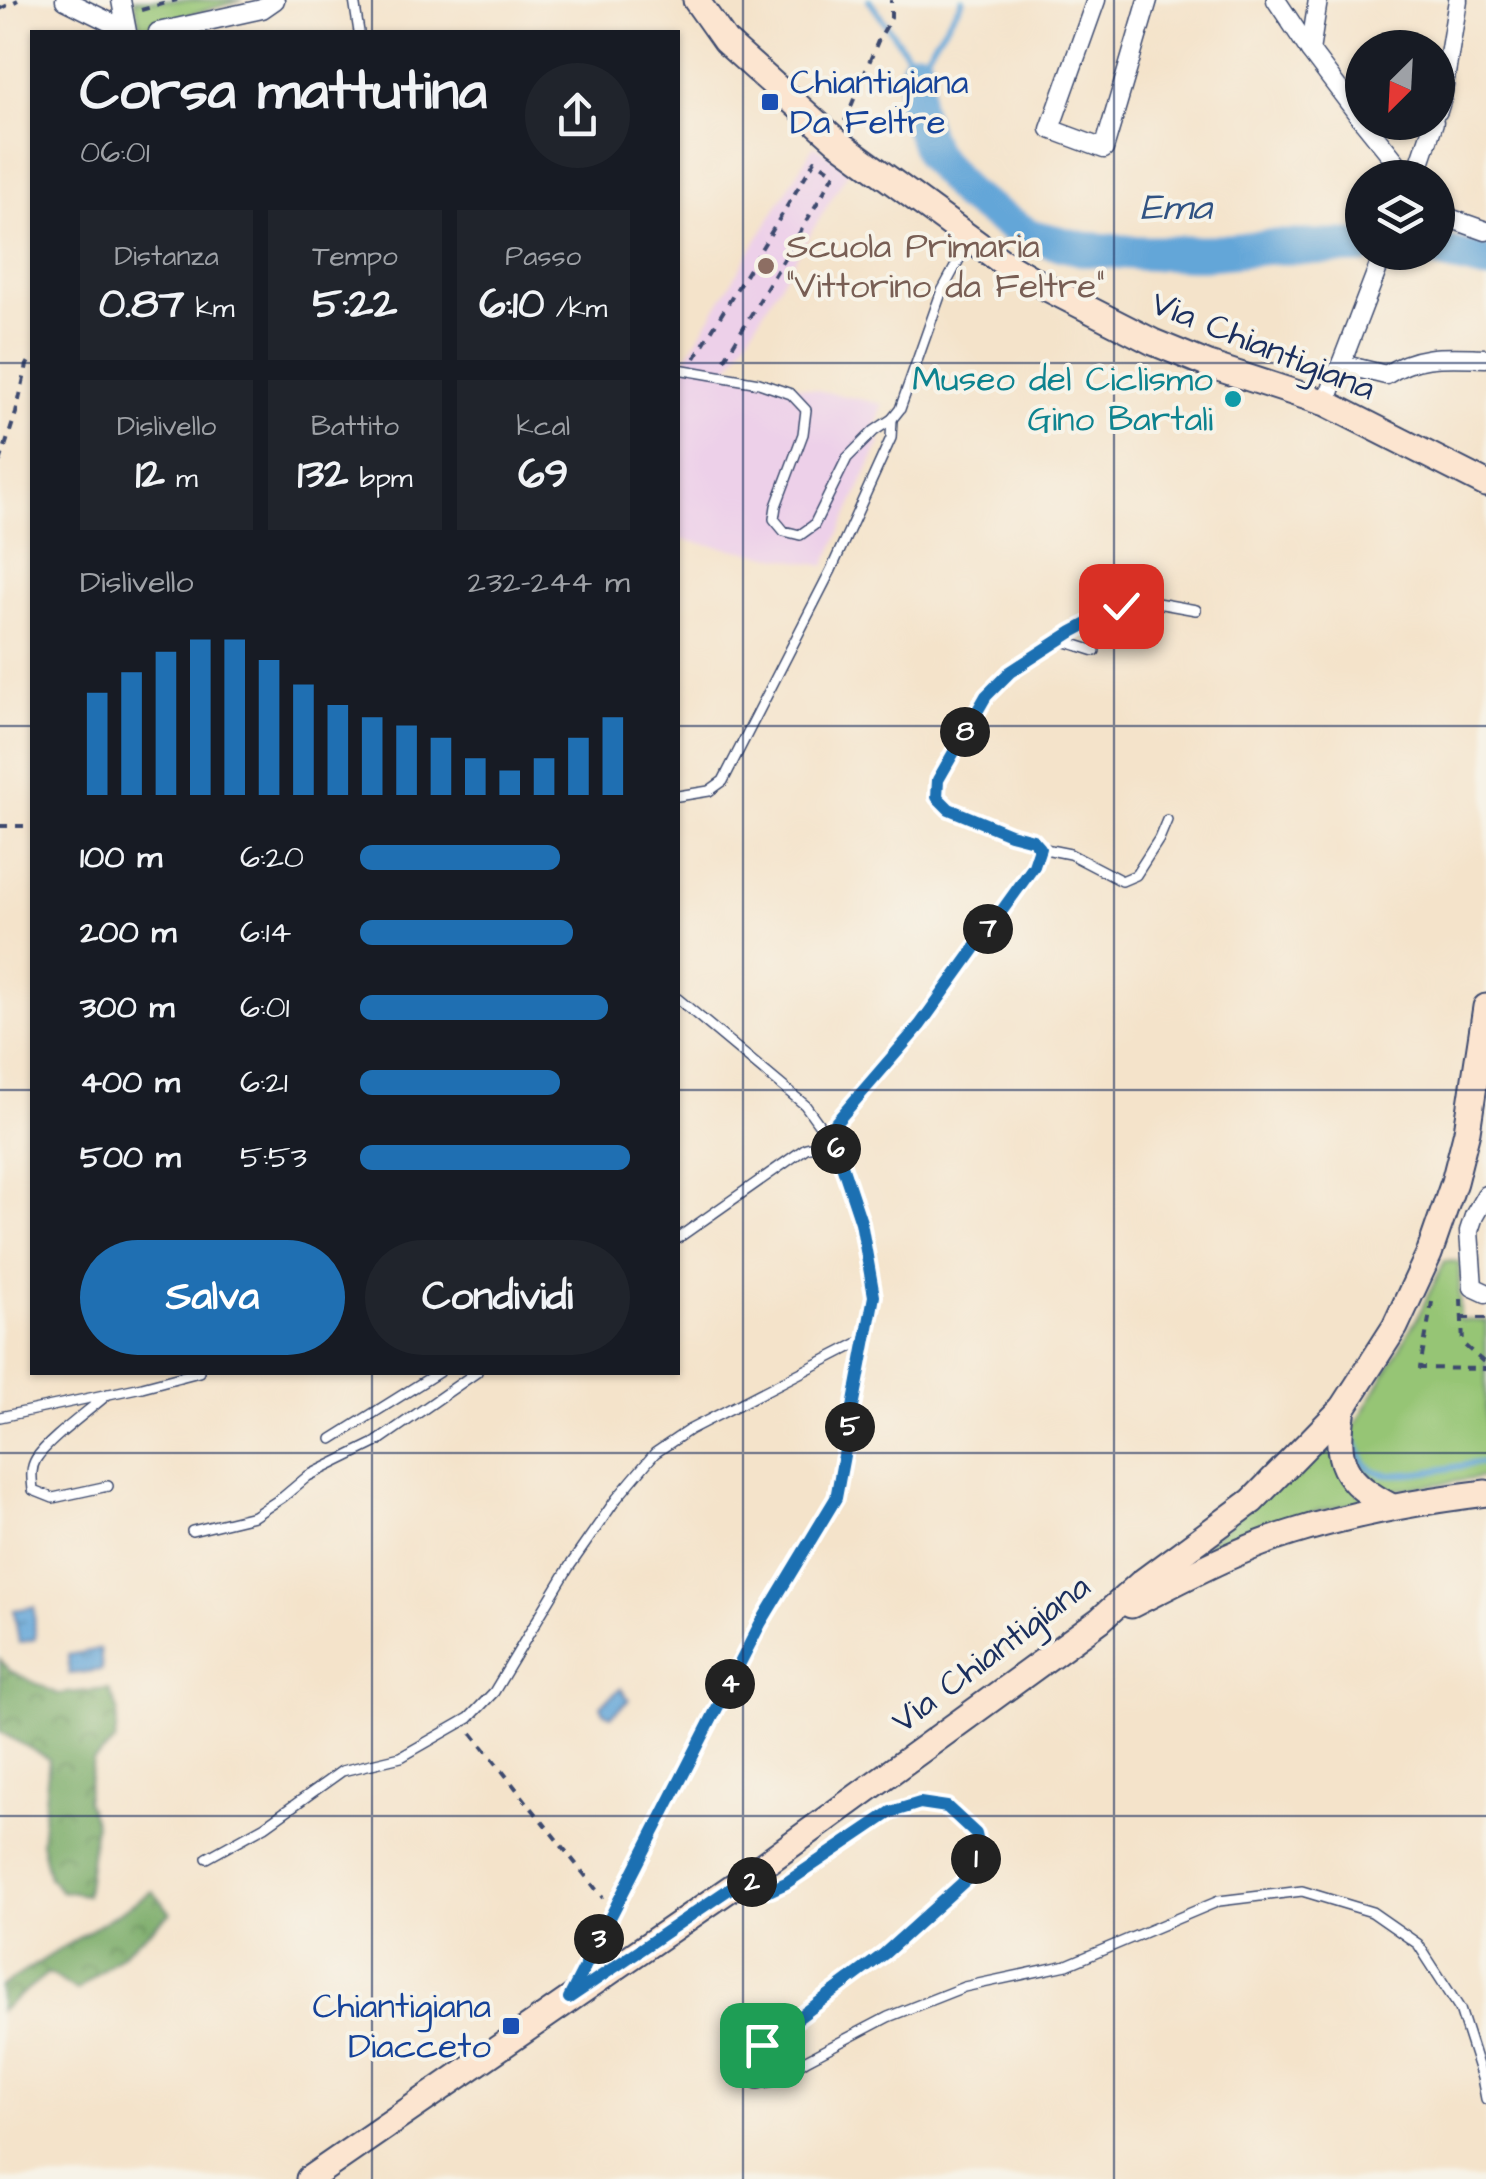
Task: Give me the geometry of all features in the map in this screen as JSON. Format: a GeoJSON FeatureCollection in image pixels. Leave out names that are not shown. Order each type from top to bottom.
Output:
{"type":"FeatureCollection","features":[{"type":"Feature","properties":{"kind":"street"},"geometry":{"type":"LineString","coordinates":[[65,0],[124,30]]}},
{"type":"Feature","properties":{"kind":"street"},"geometry":{"type":"LineString","coordinates":[[121,0],[126,30]]}},
{"type":"Feature","properties":{"kind":"street"},"geometry":{"type":"LineString","coordinates":[[167,30],[262,8],[275,0]]}},
{"type":"Feature","properties":{"kind":"street","name":"Via Chiantigiana"},"geometry":{"type":"LineString","coordinates":[[696,0],[725,40],[822,128],[970,239],[1048,289],[1152,342],[1326,403],[1486,484]]}},
{"type":"Feature","properties":{"kind":"street"},"geometry":{"type":"LineString","coordinates":[[1096,0],[1050,130],[1104,148],[1147,3],[1126,0]]}},
{"type":"Feature","properties":{"kind":"street"},"geometry":{"type":"LineString","coordinates":[[1276,0],[1345,98]]}},
{"type":"Feature","properties":{"kind":"street"},"geometry":{"type":"LineString","coordinates":[[1310,51],[1318,0]]}},
{"type":"Feature","properties":{"kind":"street"},"geometry":{"type":"LineString","coordinates":[[1453,30],[1458,0]]}},
{"type":"Feature","properties":{"kind":"street"},"geometry":{"type":"LineString","coordinates":[[1379,140],[1396,160]]}},
{"type":"Feature","properties":{"kind":"street"},"geometry":{"type":"LineString","coordinates":[[1455,220],[1486,231]]}},
{"type":"Feature","properties":{"kind":"street"},"geometry":{"type":"LineString","coordinates":[[1326,403],[1377,270]]}},
{"type":"Feature","properties":{"kind":"street"},"geometry":{"type":"LineString","coordinates":[[1342,364],[1386,376],[1410,362],[1439,357],[1486,358]]}},
{"type":"Feature","properties":{"kind":"street","name":"Via Chiantigiana"},"geometry":{"type":"LineString","coordinates":[[309,2179],[744,1879],[1100,1620],[1141,1583],[1252,1501],[1343,1408],[1412,1294],[1477,1131],[1486,1008]]}},
{"type":"Feature","properties":{"kind":"street"},"geometry":{"type":"LineString","coordinates":[[1486,1195],[1468,1230],[1473,1287],[1486,1293]]}},
{"type":"Feature","properties":{"kind":"street"},"geometry":{"type":"LineString","coordinates":[[1343,1408],[1338,1440],[1342,1462],[1364,1491],[1392,1507]]}},
{"type":"Feature","properties":{"kind":"street"},"geometry":{"type":"LineString","coordinates":[[1100,1620],[1221,1560],[1290,1533],[1392,1507],[1486,1493]]}},
{"type":"Feature","properties":{"kind":"lane"},"geometry":{"type":"LineString","coordinates":[[354,0],[358,30]]}},
{"type":"Feature","properties":{"kind":"lane"},"geometry":{"type":"LineString","coordinates":[[683,370],[760,382],[791,394],[806,410],[803,434],[774,519],[784,531],[800,535],[814,525],[846,458],[900,409],[941,293],[970,239]]}},
{"type":"Feature","properties":{"kind":"lane"},"geometry":{"type":"LineString","coordinates":[[680,796],[709,791],[723,781],[831,570],[891,438],[892,419]]}},
{"type":"Feature","properties":{"kind":"lane"},"geometry":{"type":"LineString","coordinates":[[1166,820],[1136,875],[1122,881],[1070,854],[1040,848],[1033,840],[949,809],[937,797],[938,780],[986,696],[1010,672],[1121,606],[1157,603],[1196,610]]}},
{"type":"Feature","properties":{"kind":"lane"},"geometry":{"type":"LineString","coordinates":[[1060,640],[1095,651]]}},
{"type":"Feature","properties":{"kind":"lane"},"geometry":{"type":"LineString","coordinates":[[680,1237],[824,1139],[920,1025],[1034,866],[1040,848]]}},
{"type":"Feature","properties":{"kind":"lane"},"geometry":{"type":"LineString","coordinates":[[569,1998],[760,1624],[836,1498],[874,1296],[861,1222],[837,1150],[824,1139],[805,1106],[680,1001]]}},
{"type":"Feature","properties":{"kind":"lane"},"geometry":{"type":"LineString","coordinates":[[207,1858],[265,1826],[342,1771],[401,1756],[469,1718],[494,1692],[568,1567],[655,1452],[689,1430],[866,1339]]}},
{"type":"Feature","properties":{"kind":"lane"},"geometry":{"type":"LineString","coordinates":[[0,1417],[187,1375]]}},
{"type":"Feature","properties":{"kind":"lane"},"geometry":{"type":"LineString","coordinates":[[332,1440],[435,1375]]}},
{"type":"Feature","properties":{"kind":"lane"},"geometry":{"type":"LineString","coordinates":[[192,1531],[254,1516],[308,1476],[376,1443],[473,1375]]}},
{"type":"Feature","properties":{"kind":"lane"},"geometry":{"type":"LineString","coordinates":[[108,1394],[46,1447],[35,1460],[31,1474],[33,1490],[52,1498],[108,1486]]}},
{"type":"Feature","properties":{"kind":"lane"},"geometry":{"type":"LineString","coordinates":[[744,1879],[771,1890],[891,1812],[920,1803],[947,1807],[976,1834],[980,1852],[968,1878],[884,1954],[743,2056],[736,2069],[741,2078],[757,2084],[774,2081],[888,2017],[964,1987],[1066,1965],[1219,1902],[1302,1892],[1372,1912],[1418,1944],[1460,2009],[1486,2098]]}},
{"type":"Feature","properties":{"kind":"path"},"geometry":{"type":"LineString","coordinates":[[0,9],[15,0]]}},
{"type":"Feature","properties":{"kind":"path"},"geometry":{"type":"LineString","coordinates":[[141,10],[177,0]]}},
{"type":"Feature","properties":{"kind":"path"},"geometry":{"type":"LineString","coordinates":[[842,128],[891,18],[891,0]]}},
{"type":"Feature","properties":{"kind":"path"},"geometry":{"type":"LineString","coordinates":[[683,370],[815,160],[835,173],[715,375]]}},
{"type":"Feature","properties":{"kind":"path"},"geometry":{"type":"LineString","coordinates":[[0,462],[30,360]]}},
{"type":"Feature","properties":{"kind":"path"},"geometry":{"type":"LineString","coordinates":[[0,826],[30,826]]}},
{"type":"Feature","properties":{"kind":"path"},"geometry":{"type":"LineString","coordinates":[[1433,1294],[1420,1368],[1486,1366]]}},
{"type":"Feature","properties":{"kind":"path"},"geometry":{"type":"LineString","coordinates":[[1462,1299],[1463,1344],[1486,1366]]}},
{"type":"Feature","properties":{"kind":"path"},"geometry":{"type":"LineString","coordinates":[[1462,1318],[1486,1318]]}},
{"type":"Feature","properties":{"kind":"path"},"geometry":{"type":"LineString","coordinates":[[462,1722],[614,1911]]}},
{"type":"Feature","properties":{"kind":"shaded area","name":"Scuola Primaria \"Vittorino da Feltre\""},"geometry":{"type":"Polygon","coordinates":[[[814,145],[849,170],[727,371],[883,404],[875,431],[880,443],[825,566],[680,539],[680,362],[814,145]]]}},
{"type":"Feature","properties":{"kind":"green space"},"geometry":{"type":"Polygon","coordinates":[[[134,0],[243,0],[141,28],[134,0]]]}},
{"type":"Feature","properties":{"kind":"green space"},"geometry":{"type":"Polygon","coordinates":[[[1445,1261],[1459,1262],[1460,1320],[1486,1321],[1486,1477],[1389,1491],[1362,1467],[1351,1433],[1445,1261]]]}},
{"type":"Feature","properties":{"kind":"green space"},"geometry":{"type":"Polygon","coordinates":[[[1319,1446],[1328,1449],[1366,1501],[1318,1511],[1205,1553],[1202,1547],[1319,1446]]]}},
{"type":"Feature","properties":{"kind":"green space"},"geometry":{"type":"Polygon","coordinates":[[[0,1659],[9,1670],[58,1694],[109,1689],[118,1710],[115,1742],[93,1761],[86,1801],[95,1824],[86,1895],[61,1891],[49,1878],[41,1842],[49,1759],[0,1732],[0,1659]]]}},
{"type":"Feature","properties":{"kind":"green space"},"geometry":{"type":"Polygon","coordinates":[[[153,1891],[171,1913],[77,1991],[48,1973],[0,2011],[0,1987],[153,1891]]]}},
{"type":"Feature","properties":{"kind":"water"},"geometry":{"type":"Polygon","coordinates":[[[34,1607],[35,1639],[19,1643],[14,1610],[34,1607]]]}},
{"type":"Feature","properties":{"kind":"water"},"geometry":{"type":"Polygon","coordinates":[[[100,1649],[102,1670],[69,1674],[68,1655],[100,1649]]]}},
{"type":"Feature","properties":{"kind":"water"},"geometry":{"type":"Polygon","coordinates":[[[621,1688],[629,1700],[611,1716],[604,1713],[601,1705],[621,1688]]]}},
{"type":"Feature","properties":{"kind":"waterway","name":"Ema"},"geometry":{"type":"LineString","coordinates":[[869,0],[917,68],[963,0]]}},
{"type":"Feature","properties":{"kind":"waterway","name":"Ema"},"geometry":{"type":"LineString","coordinates":[[917,68],[914,104],[931,154],[967,196],[1029,236],[1084,249],[1139,253],[1345,247]]}},
{"type":"Feature","properties":{"kind":"waterway","name":"Ema"},"geometry":{"type":"LineString","coordinates":[[1455,256],[1486,263]]}},
{"type":"Feature","properties":{"kind":"waterway"},"geometry":{"type":"LineString","coordinates":[[1353,1437],[1368,1466],[1377,1472],[1407,1474],[1486,1462]]}},
{"type":"Feature","properties":{"kind":"place","name":"Chiantigiana Da Feltre"},"geometry":{"type":"Point","coordinates":[770,102]}},
{"type":"Feature","properties":{"kind":"place","name":"Scuola Primaria \"Vittorino da Feltre\""},"geometry":{"type":"Point","coordinates":[766,266]}},
{"type":"Feature","properties":{"kind":"place","name":"Museo del Ciclismo Gino Bartali"},"geometry":{"type":"Point","coordinates":[1233,399]}},
{"type":"Feature","properties":{"kind":"place","name":"Chiantigiana Diacceto"},"geometry":{"type":"Point","coordinates":[511,2026]}},
{"type":"Feature","properties":{"kind":"route"},"geometry":{"type":"LineString","coordinates":[[762,2045],[884,1954],[968,1878],[980,1852],[976,1834],[947,1807],[920,1803],[891,1812],[771,1890],[744,1879],[569,1998],[760,1624],[836,1498],[874,1296],[861,1222],[837,1150],[822,1144],[826,1134],[920,1025],[1034,866],[1040,848],[1033,840],[949,809],[937,797],[938,780],[986,696],[1010,672],[1121,606]]}}]}
